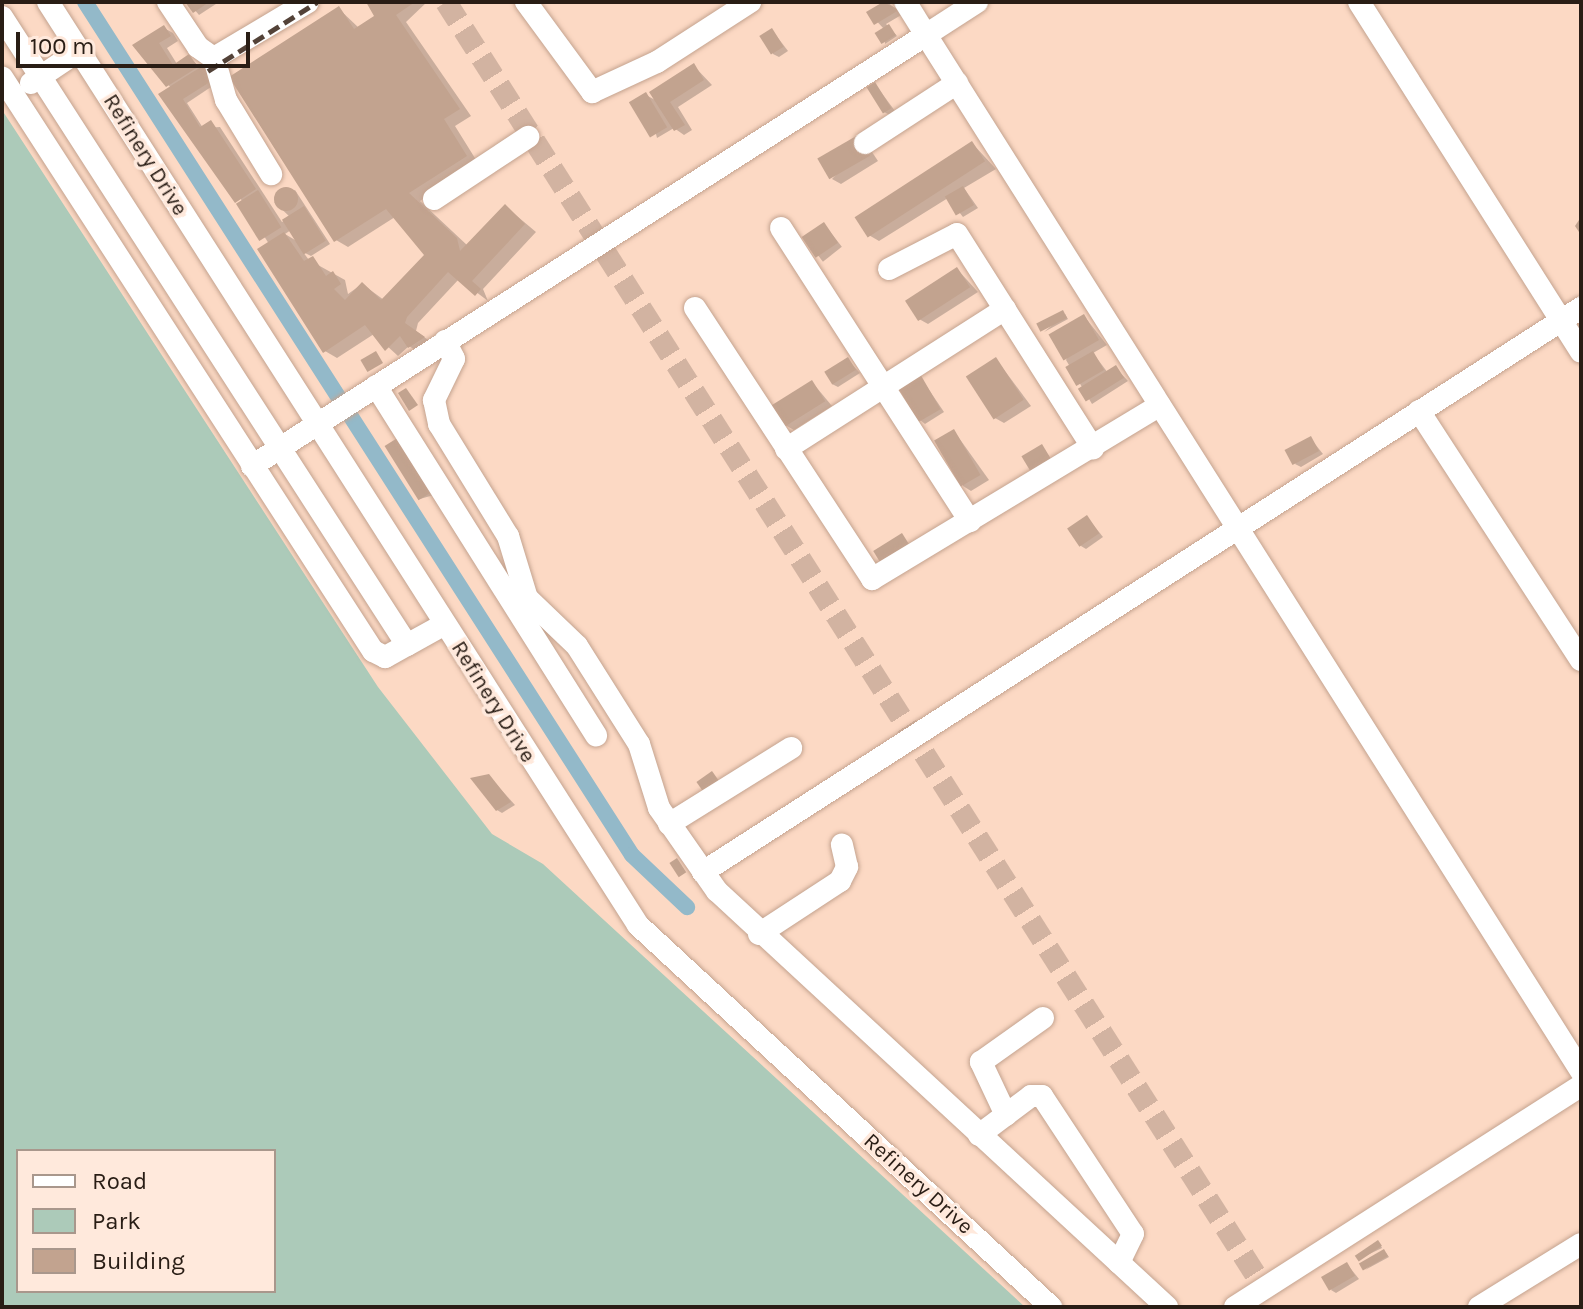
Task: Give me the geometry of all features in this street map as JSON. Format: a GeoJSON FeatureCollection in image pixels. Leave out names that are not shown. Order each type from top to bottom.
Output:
{"type":"FeatureCollection","features":[{"type":"Feature","properties":{"kind":"street","name":"Refinery Drive"},"geometry":{"type":"LineString","coordinates":[[48,2],[323,417],[445,624],[638,925],[1051,1307]]}},
{"type":"Feature","properties":{"kind":"street"},"geometry":{"type":"LineString","coordinates":[[168,2],[198,47],[214,58],[226,100],[271,174]]}},
{"type":"Feature","properties":{"kind":"street"},"geometry":{"type":"LineString","coordinates":[[214,58],[308,2]]}},
{"type":"Feature","properties":{"kind":"street"},"geometry":{"type":"LineString","coordinates":[[526,2],[592,92],[657,62],[750,2]]}},
{"type":"Feature","properties":{"kind":"street"},"geometry":{"type":"LineString","coordinates":[[905,2],[1581,1071]]}},
{"type":"Feature","properties":{"kind":"street"},"geometry":{"type":"LineString","coordinates":[[252,466],[323,417],[977,2]]}},
{"type":"Feature","properties":{"kind":"street"},"geometry":{"type":"LineString","coordinates":[[1359,2],[1581,352]]}},
{"type":"Feature","properties":{"kind":"street"},"geometry":{"type":"LineString","coordinates":[[2,17],[407,645]]}},
{"type":"Feature","properties":{"kind":"street"},"geometry":{"type":"LineString","coordinates":[[80,50],[42,75],[8,85],[373,651],[385,657],[445,624]]}},
{"type":"Feature","properties":{"kind":"street"},"geometry":{"type":"LineString","coordinates":[[865,143],[957,83]]}},
{"type":"Feature","properties":{"kind":"street"},"geometry":{"type":"LineString","coordinates":[[434,199],[528,137]]}},
{"type":"Feature","properties":{"kind":"street"},"geometry":{"type":"LineString","coordinates":[[781,228],[970,521]]}},
{"type":"Feature","properties":{"kind":"street"},"geometry":{"type":"LineString","coordinates":[[889,269],[954,233],[1093,448]]}},
{"type":"Feature","properties":{"kind":"street"},"geometry":{"type":"LineString","coordinates":[[695,308],[869,578],[1093,448],[1160,405]]}},
{"type":"Feature","properties":{"kind":"street"},"geometry":{"type":"LineString","coordinates":[[703,872],[1237,526],[1581,308]]}},
{"type":"Feature","properties":{"kind":"street"},"geometry":{"type":"LineString","coordinates":[[786,449],[1005,309]]}},
{"type":"Feature","properties":{"kind":"street"},"geometry":{"type":"LineString","coordinates":[[445,341],[454,359],[434,400],[439,424],[508,536],[520,586],[536,613],[577,646],[639,744],[669,824],[703,872],[759,934],[1167,1307]]}},
{"type":"Feature","properties":{"kind":"street"},"geometry":{"type":"LineString","coordinates":[[368,391],[596,736]]}},
{"type":"Feature","properties":{"kind":"street"},"geometry":{"type":"LineString","coordinates":[[1419,411],[1581,660]]}},
{"type":"Feature","properties":{"kind":"street"},"geometry":{"type":"LineString","coordinates":[[669,824],[791,748]]}},
{"type":"Feature","properties":{"kind":"street"},"geometry":{"type":"LineString","coordinates":[[759,934],[840,881],[847,867],[842,845]]}},
{"type":"Feature","properties":{"kind":"street"},"geometry":{"type":"LineString","coordinates":[[1006,1115],[981,1062],[1043,1018]]}},
{"type":"Feature","properties":{"kind":"street"},"geometry":{"type":"LineString","coordinates":[[1235,1307],[1581,1086]]}},
{"type":"Feature","properties":{"kind":"street"},"geometry":{"type":"LineString","coordinates":[[979,1135],[1034,1094],[1049,1103],[1133,1234],[1134,1245],[1119,1263]]}},
{"type":"Feature","properties":{"kind":"street"},"geometry":{"type":"LineString","coordinates":[[1479,1307],[1581,1244]]}},
{"type":"Feature","properties":{"kind":"green space"},"geometry":{"type":"Polygon","coordinates":[[[2,110],[378,687],[492,834],[543,864],[1025,1307],[2,1307],[2,110]]]}},
{"type":"Feature","properties":{"kind":"building"},"geometry":{"type":"Polygon","coordinates":[[[185,2],[209,2],[193,13],[185,2]]]}},
{"type":"Feature","properties":{"kind":"building"},"geometry":{"type":"Polygon","coordinates":[[[366,2],[415,2],[396,15],[460,109],[444,119],[467,156],[409,193],[457,238],[460,251],[505,204],[525,224],[472,281],[481,289],[475,296],[448,272],[407,317],[405,323],[425,337],[408,348],[400,336],[385,351],[365,325],[323,353],[257,249],[284,232],[304,261],[313,256],[326,276],[333,271],[341,284],[334,289],[345,300],[362,282],[381,300],[424,255],[386,209],[334,242],[229,77],[339,6],[354,29],[374,16],[366,2]]]}},
{"type":"Feature","properties":{"kind":"building"},"geometry":{"type":"Polygon","coordinates":[[[883,2],[899,10],[874,25],[866,12],[883,2]]]}},
{"type":"Feature","properties":{"kind":"building"},"geometry":{"type":"Polygon","coordinates":[[[889,24],[896,35],[881,44],[875,33],[889,24]]]}},
{"type":"Feature","properties":{"kind":"building"},"geometry":{"type":"Polygon","coordinates":[[[164,25],[171,36],[159,43],[173,65],[189,54],[198,67],[166,87],[132,45],[164,25]]]}},
{"type":"Feature","properties":{"kind":"building"},"geometry":{"type":"Polygon","coordinates":[[[772,28],[784,47],[771,55],[759,36],[772,28]]]}},
{"type":"Feature","properties":{"kind":"building"},"geometry":{"type":"Polygon","coordinates":[[[694,63],[704,80],[670,102],[685,125],[674,131],[649,92],[694,63]]]}},
{"type":"Feature","properties":{"kind":"building"},"geometry":{"type":"Polygon","coordinates":[[[204,65],[213,80],[183,99],[200,127],[211,120],[256,189],[235,203],[158,94],[204,65]]]}},
{"type":"Feature","properties":{"kind":"building"},"geometry":{"type":"Polygon","coordinates":[[[875,82],[891,108],[883,114],[867,87],[875,82]]]}},
{"type":"Feature","properties":{"kind":"building"},"geometry":{"type":"Polygon","coordinates":[[[646,92],[667,127],[650,137],[629,102],[646,92]]]}},
{"type":"Feature","properties":{"kind":"building"},"geometry":{"type":"Polygon","coordinates":[[[858,135],[870,156],[829,179],[817,158],[858,135]]]}},
{"type":"Feature","properties":{"kind":"building"},"geometry":{"type":"Polygon","coordinates":[[[972,141],[985,161],[868,237],[855,217],[972,141]]]}},
{"type":"Feature","properties":{"kind":"building"},"geometry":{"type":"Polygon","coordinates":[[[963,186],[974,205],[956,216],[945,196],[963,186]]]}},
{"type":"Feature","properties":{"kind":"building"},"geometry":{"type":"Polygon","coordinates":[[[286,187],[294,191],[298,199],[294,207],[286,211],[278,207],[274,199],[278,191],[286,187]]]}},
{"type":"Feature","properties":{"kind":"building"},"geometry":{"type":"Polygon","coordinates":[[[258,190],[281,227],[259,241],[236,204],[258,190]]]}},
{"type":"Feature","properties":{"kind":"building"},"geometry":{"type":"Polygon","coordinates":[[[304,206],[326,241],[304,255],[282,220],[304,206]]]}},
{"type":"Feature","properties":{"kind":"building"},"geometry":{"type":"Polygon","coordinates":[[[1581,217],[1581,235],[1575,226],[1581,217]]]}},
{"type":"Feature","properties":{"kind":"building"},"geometry":{"type":"Polygon","coordinates":[[[824,222],[838,243],[816,258],[802,237],[824,222]]]}},
{"type":"Feature","properties":{"kind":"building"},"geometry":{"type":"Polygon","coordinates":[[[957,267],[970,287],[918,321],[905,301],[957,267]]]}},
{"type":"Feature","properties":{"kind":"building"},"geometry":{"type":"Polygon","coordinates":[[[1063,310],[1067,318],[1040,332],[1036,324],[1063,310]]]}},
{"type":"Feature","properties":{"kind":"building"},"geometry":{"type":"Polygon","coordinates":[[[1084,314],[1099,340],[1063,360],[1048,334],[1084,314]]]}},
{"type":"Feature","properties":{"kind":"building"},"geometry":{"type":"Polygon","coordinates":[[[376,351],[383,363],[367,372],[360,360],[376,351]]]}},
{"type":"Feature","properties":{"kind":"building"},"geometry":{"type":"Polygon","coordinates":[[[1093,351],[1104,370],[1076,386],[1065,367],[1093,351]]]}},
{"type":"Feature","properties":{"kind":"building"},"geometry":{"type":"Polygon","coordinates":[[[848,357],[856,370],[832,385],[824,372],[848,357]]]}},
{"type":"Feature","properties":{"kind":"building"},"geometry":{"type":"Polygon","coordinates":[[[996,357],[1024,400],[994,419],[966,377],[996,357]]]}},
{"type":"Feature","properties":{"kind":"building"},"geometry":{"type":"Polygon","coordinates":[[[1116,365],[1124,378],[1086,402],[1078,389],[1116,365]]]}},
{"type":"Feature","properties":{"kind":"building"},"geometry":{"type":"Polygon","coordinates":[[[919,372],[940,409],[918,422],[896,385],[919,372]]]}},
{"type":"Feature","properties":{"kind":"building"},"geometry":{"type":"Polygon","coordinates":[[[812,380],[825,401],[785,427],[771,405],[812,380]]]}},
{"type":"Feature","properties":{"kind":"building"},"geometry":{"type":"Polygon","coordinates":[[[406,388],[418,405],[409,411],[398,393],[406,388]]]}},
{"type":"Feature","properties":{"kind":"building"},"geometry":{"type":"Polygon","coordinates":[[[954,429],[980,475],[961,486],[934,440],[954,429]]]}},
{"type":"Feature","properties":{"kind":"building"},"geometry":{"type":"Polygon","coordinates":[[[1311,436],[1319,451],[1292,465],[1285,450],[1311,436]]]}},
{"type":"Feature","properties":{"kind":"building"},"geometry":{"type":"Polygon","coordinates":[[[399,437],[433,491],[418,500],[385,446],[399,437]]]}},
{"type":"Feature","properties":{"kind":"building"},"geometry":{"type":"Polygon","coordinates":[[[1042,444],[1053,462],[1032,474],[1021,456],[1042,444]]]}},
{"type":"Feature","properties":{"kind":"building"},"geometry":{"type":"Polygon","coordinates":[[[1087,515],[1099,533],[1079,547],[1067,528],[1087,515]]]}},
{"type":"Feature","properties":{"kind":"building"},"geometry":{"type":"Polygon","coordinates":[[[902,533],[910,546],[881,564],[873,551],[902,533]]]}},
{"type":"Feature","properties":{"kind":"building"},"geometry":{"type":"Polygon","coordinates":[[[712,771],[719,781],[703,792],[696,782],[712,771]]]}},
{"type":"Feature","properties":{"kind":"building"},"geometry":{"type":"Polygon","coordinates":[[[489,774],[511,802],[496,811],[470,778],[489,774]]]}},
{"type":"Feature","properties":{"kind":"building"},"geometry":{"type":"Polygon","coordinates":[[[677,858],[686,872],[679,877],[669,863],[677,858]]]}},
{"type":"Feature","properties":{"kind":"building"},"geometry":{"type":"Polygon","coordinates":[[[1378,1240],[1382,1246],[1359,1261],[1355,1256],[1378,1240]]]}},
{"type":"Feature","properties":{"kind":"building"},"geometry":{"type":"Polygon","coordinates":[[[1384,1249],[1388,1256],[1363,1270],[1359,1264],[1384,1249]]]}},
{"type":"Feature","properties":{"kind":"building"},"geometry":{"type":"Polygon","coordinates":[[[1347,1262],[1355,1276],[1329,1291],[1321,1277],[1347,1262]]]}},
{"type":"Feature","properties":{"kind":"waterway"},"geometry":{"type":"LineString","coordinates":[[85,2],[632,855],[687,907]]}},
{"type":"Feature","properties":{"kind":"tunnel"},"geometry":{"type":"LineString","coordinates":[[446,2],[1264,1288]]}},
{"type":"Feature","properties":{"kind":"railway"},"geometry":{"type":"LineString","coordinates":[[208,71],[317,2]]}}]}
